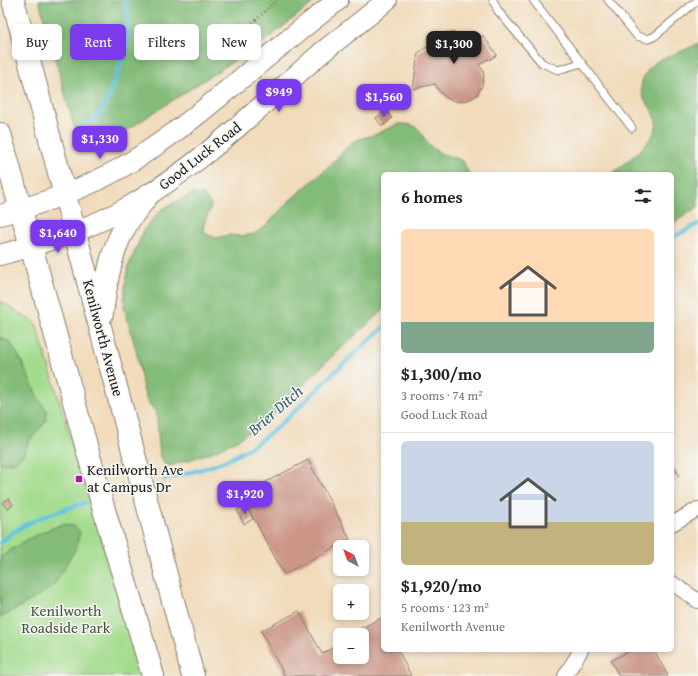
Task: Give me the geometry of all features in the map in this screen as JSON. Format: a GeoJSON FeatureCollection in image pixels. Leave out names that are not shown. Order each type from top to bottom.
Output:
{"type":"FeatureCollection","features":[{"type":"Feature","properties":{"kind":"main road","name":"Kenilworth Avenue"},"geometry":{"type":"LineString","coordinates":[[13,0],[193,676]]}},
{"type":"Feature","properties":{"kind":"main road"},"geometry":{"type":"LineString","coordinates":[[0,215],[76,190],[148,152],[204,110],[338,0]]}},
{"type":"Feature","properties":{"kind":"main road","name":"Good Luck Road"},"geometry":{"type":"LineString","coordinates":[[0,255],[74,232],[108,218],[148,195],[179,174],[245,121],[320,55],[388,0]]}},
{"type":"Feature","properties":{"kind":"main road"},"geometry":{"type":"LineString","coordinates":[[0,140],[22,209],[102,503],[153,676]]}},
{"type":"Feature","properties":{"kind":"main road"},"geometry":{"type":"LineString","coordinates":[[100,325],[110,262],[128,221],[148,195]]}},
{"type":"Feature","properties":{"kind":"street"},"geometry":{"type":"LineString","coordinates":[[674,523],[698,509]]}},
{"type":"Feature","properties":{"kind":"street"},"geometry":{"type":"LineString","coordinates":[[674,584],[698,601]]}},
{"type":"Feature","properties":{"kind":"street"},"geometry":{"type":"LineString","coordinates":[[565,676],[580,652]]}},
{"type":"Feature","properties":{"kind":"lane"},"geometry":{"type":"LineString","coordinates":[[493,0],[498,11],[542,63],[558,70],[581,63]]}},
{"type":"Feature","properties":{"kind":"lane"},"geometry":{"type":"LineString","coordinates":[[533,0],[632,128]]}},
{"type":"Feature","properties":{"kind":"lane"},"geometry":{"type":"LineString","coordinates":[[608,0],[637,36],[648,39],[655,36],[698,0]]}},
{"type":"Feature","properties":{"kind":"path"},"geometry":{"type":"LineString","coordinates":[[242,78],[248,28],[276,0]]}},
{"type":"Feature","properties":{"kind":"green space"},"geometry":{"type":"Polygon","coordinates":[[[39,0],[317,0],[261,43],[261,24],[207,24],[207,60],[235,60],[99,148],[87,149],[81,145],[72,120],[56,60],[62,60],[62,24],[46,24],[39,0]]]}},
{"type":"Feature","properties":{"kind":"green space"},"geometry":{"type":"Polygon","coordinates":[[[698,43],[698,207],[674,223],[674,172],[614,172],[650,140],[656,128],[655,117],[642,94],[641,88],[644,76],[656,62],[698,43]]]}},
{"type":"Feature","properties":{"kind":"green space"},"geometry":{"type":"Polygon","coordinates":[[[398,124],[413,126],[420,131],[429,144],[437,151],[444,155],[463,161],[468,172],[381,172],[381,312],[326,362],[284,405],[263,423],[237,440],[210,453],[170,466],[164,464],[160,457],[155,411],[147,401],[143,388],[136,350],[124,307],[128,267],[145,228],[161,210],[194,194],[204,195],[211,205],[203,227],[206,234],[216,238],[230,235],[241,236],[254,234],[266,226],[287,203],[325,170],[351,143],[374,135],[398,124]]]}},
{"type":"Feature","properties":{"kind":"green space","name":"Kenilworth Roadside Park"},"geometry":{"type":"Polygon","coordinates":[[[0,301],[36,324],[143,676],[0,676],[0,301]]]}},
{"type":"Feature","properties":{"kind":"green space"},"geometry":{"type":"Polygon","coordinates":[[[0,337],[10,342],[21,360],[38,398],[47,411],[46,421],[28,442],[23,455],[15,462],[0,464],[0,337]]]}},
{"type":"Feature","properties":{"kind":"green space"},"geometry":{"type":"Polygon","coordinates":[[[63,524],[74,526],[80,532],[76,548],[54,585],[37,597],[0,618],[0,558],[30,538],[63,524]]]}},
{"type":"Feature","properties":{"kind":"building"},"geometry":{"type":"Polygon","coordinates":[[[447,32],[483,36],[497,55],[479,65],[483,70],[484,76],[482,86],[476,96],[468,100],[459,102],[448,99],[440,92],[435,84],[413,89],[418,53],[447,32]]]}},
{"type":"Feature","properties":{"kind":"building"},"geometry":{"type":"Polygon","coordinates":[[[386,110],[392,118],[382,126],[376,118],[386,110]]]}},
{"type":"Feature","properties":{"kind":"building"},"geometry":{"type":"Polygon","coordinates":[[[308,460],[350,539],[333,540],[333,548],[284,574],[241,495],[308,460]]]}},
{"type":"Feature","properties":{"kind":"building"},"geometry":{"type":"Polygon","coordinates":[[[674,466],[679,476],[674,479],[674,466]]]}},
{"type":"Feature","properties":{"kind":"building"},"geometry":{"type":"Polygon","coordinates":[[[9,498],[13,505],[7,509],[2,503],[9,498]]]}},
{"type":"Feature","properties":{"kind":"building"},"geometry":{"type":"Polygon","coordinates":[[[245,506],[253,519],[244,524],[237,510],[245,506]]]}},
{"type":"Feature","properties":{"kind":"building"},"geometry":{"type":"Polygon","coordinates":[[[299,611],[322,654],[333,647],[333,664],[369,664],[369,628],[362,628],[381,618],[381,652],[399,652],[411,676],[285,676],[261,631],[299,611]]]}},
{"type":"Feature","properties":{"kind":"building"},"geometry":{"type":"Polygon","coordinates":[[[627,652],[655,652],[668,676],[619,676],[611,661],[627,652]]]}},
{"type":"Feature","properties":{"kind":"waterway"},"geometry":{"type":"LineString","coordinates":[[75,132],[97,116],[108,100],[127,44],[128,13],[125,0]]}},
{"type":"Feature","properties":{"kind":"waterway","name":"Brier Ditch"},"geometry":{"type":"LineString","coordinates":[[674,237],[698,224]]}},
{"type":"Feature","properties":{"kind":"waterway","name":"Brier Ditch"},"geometry":{"type":"LineString","coordinates":[[164,479],[215,465],[235,456],[257,443],[292,414],[342,365],[381,330]]}},
{"type":"Feature","properties":{"kind":"waterway","name":"Brier Ditch"},"geometry":{"type":"LineString","coordinates":[[0,543],[19,528],[40,518],[85,503]]}},
{"type":"Feature","properties":{"kind":"place","name":"Kenilworth Ave at Campus Dr"},"geometry":{"type":"Point","coordinates":[79,479]}}]}
